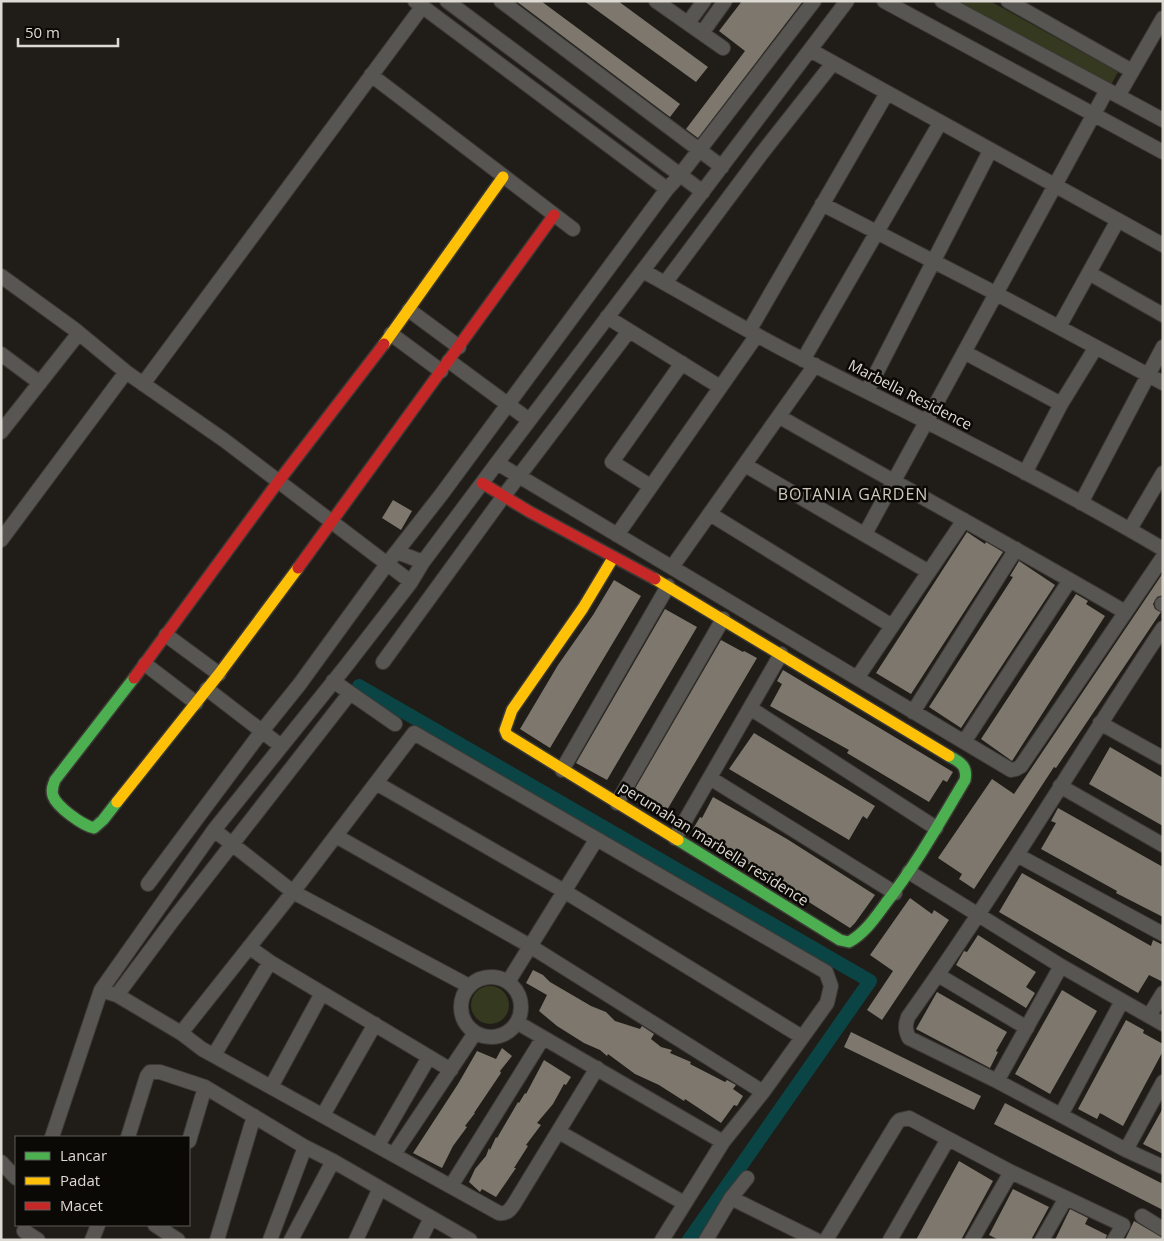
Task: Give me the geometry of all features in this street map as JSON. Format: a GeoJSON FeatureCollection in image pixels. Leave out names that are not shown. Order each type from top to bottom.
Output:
{"type":"FeatureCollection","features":[{"type":"Feature","properties":{"kind":"street"},"geometry":{"type":"LineString","coordinates":[[447,1],[703,192]]}},
{"type":"Feature","properties":{"kind":"street"},"geometry":{"type":"LineString","coordinates":[[501,1],[722,167]]}},
{"type":"Feature","properties":{"kind":"street"},"geometry":{"type":"LineString","coordinates":[[656,1],[723,48]]}},
{"type":"Feature","properties":{"kind":"street"},"geometry":{"type":"LineString","coordinates":[[688,23],[704,1]]}},
{"type":"Feature","properties":{"kind":"street"},"geometry":{"type":"LineString","coordinates":[[702,33],[725,1]]}},
{"type":"Feature","properties":{"kind":"street"},"geometry":{"type":"LineString","coordinates":[[148,884],[262,730],[299,686],[387,564],[508,405],[667,189],[680,175],[814,1]]}},
{"type":"Feature","properties":{"kind":"street"},"geometry":{"type":"LineString","coordinates":[[52,1136],[101,990],[214,830],[411,582],[423,562],[529,420],[847,1]]}},
{"type":"Feature","properties":{"kind":"street"},"geometry":{"type":"LineString","coordinates":[[884,1],[1163,152]]}},
{"type":"Feature","properties":{"kind":"street"},"geometry":{"type":"LineString","coordinates":[[942,1],[1163,120]]}},
{"type":"Feature","properties":{"kind":"street"},"geometry":{"type":"LineString","coordinates":[[1008,1],[1132,71]]}},
{"type":"Feature","properties":{"kind":"street"},"geometry":{"type":"LineString","coordinates":[[143,384],[371,75],[418,4],[667,189]]}},
{"type":"Feature","properties":{"kind":"street"},"geometry":{"type":"LineString","coordinates":[[865,534],[1094,114],[1132,71],[1163,18]]}},
{"type":"Feature","properties":{"kind":"street"},"geometry":{"type":"LineString","coordinates":[[810,50],[1163,245]]}},
{"type":"Feature","properties":{"kind":"street"},"geometry":{"type":"LineString","coordinates":[[665,283],[833,63]]}},
{"type":"Feature","properties":{"kind":"street"},"geometry":{"type":"LineString","coordinates":[[371,75],[573,229]]}},
{"type":"Feature","properties":{"kind":"street"},"geometry":{"type":"LineString","coordinates":[[617,535],[720,387],[753,333],[822,204],[887,93]]}},
{"type":"Feature","properties":{"kind":"street"},"geometry":{"type":"LineString","coordinates":[[672,567],[780,416],[878,233],[940,123]]}},
{"type":"Feature","properties":{"kind":"street"},"geometry":{"type":"LineString","coordinates":[[736,149],[755,164]]}},
{"type":"Feature","properties":{"kind":"street"},"geometry":{"type":"LineString","coordinates":[[867,391],[990,151]]}},
{"type":"Feature","properties":{"kind":"street"},"geometry":{"type":"LineString","coordinates":[[503,177],[409,310],[278,482],[145,664],[56,780],[52,788],[55,801],[86,825],[94,828],[103,820],[219,674],[332,523],[554,215]]}},
{"type":"Feature","properties":{"kind":"street"},"geometry":{"type":"LineString","coordinates":[[822,204],[996,293],[1163,384]]}},
{"type":"Feature","properties":{"kind":"street"},"geometry":{"type":"LineString","coordinates":[[1059,327],[1118,220]]}},
{"type":"Feature","properties":{"kind":"street","name":"Marbella Residence"},"geometry":{"type":"LineString","coordinates":[[643,271],[753,333],[927,421],[1130,529],[1163,549]]}},
{"type":"Feature","properties":{"kind":"street"},"geometry":{"type":"LineString","coordinates":[[1089,273],[1163,315]]}},
{"type":"Feature","properties":{"kind":"street"},"geometry":{"type":"LineString","coordinates":[[1,276],[79,333],[126,372],[224,440],[411,582]]}},
{"type":"Feature","properties":{"kind":"street"},"geometry":{"type":"LineString","coordinates":[[409,310],[459,347]]}},
{"type":"Feature","properties":{"kind":"street"},"geometry":{"type":"LineString","coordinates":[[608,318],[720,387]]}},
{"type":"Feature","properties":{"kind":"street"},"geometry":{"type":"LineString","coordinates":[[383,662],[503,497],[629,330]]}},
{"type":"Feature","properties":{"kind":"street"},"geometry":{"type":"LineString","coordinates":[[1,432],[79,333]]}},
{"type":"Feature","properties":{"kind":"street"},"geometry":{"type":"LineString","coordinates":[[391,334],[508,405],[529,420]]}},
{"type":"Feature","properties":{"kind":"street"},"geometry":{"type":"LineString","coordinates":[[1025,473],[1061,404],[1096,347]]}},
{"type":"Feature","properties":{"kind":"street"},"geometry":{"type":"LineString","coordinates":[[1080,503],[1163,347]]}},
{"type":"Feature","properties":{"kind":"street"},"geometry":{"type":"LineString","coordinates":[[964,352],[1061,404]]}},
{"type":"Feature","properties":{"kind":"street"},"geometry":{"type":"LineString","coordinates":[[2,355],[40,382]]}},
{"type":"Feature","properties":{"kind":"street"},"geometry":{"type":"LineString","coordinates":[[650,486],[612,462],[682,363]]}},
{"type":"Feature","properties":{"kind":"street"},"geometry":{"type":"LineString","coordinates":[[1,540],[126,372]]}},
{"type":"Feature","properties":{"kind":"street"},"geometry":{"type":"LineString","coordinates":[[780,416],[893,482],[964,520],[1125,612]]}},
{"type":"Feature","properties":{"kind":"street"},"geometry":{"type":"LineString","coordinates":[[497,463],[1011,770],[1016,770],[1020,766],[1163,557]]}},
{"type":"Feature","properties":{"kind":"street"},"geometry":{"type":"LineString","coordinates":[[745,465],[929,572]]}},
{"type":"Feature","properties":{"kind":"street"},"geometry":{"type":"LineString","coordinates":[[1130,529],[1163,473]]}},
{"type":"Feature","properties":{"kind":"street"},"geometry":{"type":"LineString","coordinates":[[482,483],[503,497],[613,558],[668,586],[781,654],[675,838]]}},
{"type":"Feature","properties":{"kind":"street"},"geometry":{"type":"LineString","coordinates":[[710,514],[892,626]]}},
{"type":"Feature","properties":{"kind":"street"},"geometry":{"type":"LineString","coordinates":[[857,678],[964,520]]}},
{"type":"Feature","properties":{"kind":"street"},"geometry":{"type":"LineString","coordinates":[[913,712],[1016,550]]}},
{"type":"Feature","properties":{"kind":"street"},"geometry":{"type":"LineString","coordinates":[[397,552],[423,562]]}},
{"type":"Feature","properties":{"kind":"street","name":"perumahan marbella residence"},"geometry":{"type":"LineString","coordinates":[[613,558],[583,608],[512,710],[505,730],[507,735],[840,940],[849,942],[863,933],[895,893],[965,780],[966,768],[961,763],[781,654]]}},
{"type":"Feature","properties":{"kind":"street"},"geometry":{"type":"LineString","coordinates":[[964,742],[1070,580]]}},
{"type":"Feature","properties":{"kind":"street"},"geometry":{"type":"LineString","coordinates":[[562,770],[668,586]]}},
{"type":"Feature","properties":{"kind":"street"},"geometry":{"type":"LineString","coordinates":[[617,803],[723,619]]}},
{"type":"Feature","properties":{"kind":"street"},"geometry":{"type":"LineString","coordinates":[[1163,628],[1100,723],[978,916],[905,1024],[909,1038],[997,1081],[1126,1150],[1163,1167]]}},
{"type":"Feature","properties":{"kind":"street"},"geometry":{"type":"LineString","coordinates":[[166,635],[219,674]]}},
{"type":"Feature","properties":{"kind":"street"},"geometry":{"type":"LineString","coordinates":[[145,664],[196,703]]}},
{"type":"Feature","properties":{"kind":"street"},"geometry":{"type":"LineString","coordinates":[[333,681],[395,724]]}},
{"type":"Feature","properties":{"kind":"street"},"geometry":{"type":"LineString","coordinates":[[207,689],[281,746]]}},
{"type":"Feature","properties":{"kind":"street"},"geometry":{"type":"LineString","coordinates":[[118,995],[173,920],[350,693]]}},
{"type":"Feature","properties":{"kind":"street"},"geometry":{"type":"LineString","coordinates":[[750,708],[936,828]]}},
{"type":"Feature","properties":{"kind":"street"},"geometry":{"type":"LineString","coordinates":[[1100,723],[1163,758]]}},
{"type":"Feature","properties":{"kind":"street"},"geometry":{"type":"LineString","coordinates":[[181,1033],[293,892],[414,733],[826,972],[831,986],[827,1002],[763,1092],[723,1142],[662,1240]]}},
{"type":"Feature","properties":{"kind":"street"},"geometry":{"type":"LineString","coordinates":[[710,778],[895,893]]}},
{"type":"Feature","properties":{"kind":"street"},"geometry":{"type":"LineString","coordinates":[[376,782],[564,891],[802,1038]]}},
{"type":"Feature","properties":{"kind":"street"},"geometry":{"type":"LineString","coordinates":[[1060,786],[1163,845]]}},
{"type":"Feature","properties":{"kind":"street"},"geometry":{"type":"LineString","coordinates":[[214,830],[293,892],[469,986]]}},
{"type":"Feature","properties":{"kind":"street"},"geometry":{"type":"LineString","coordinates":[[186,832],[205,842]]}},
{"type":"Feature","properties":{"kind":"street"},"geometry":{"type":"LineString","coordinates":[[336,836],[530,946],[763,1092]]}},
{"type":"Feature","properties":{"kind":"street"},"geometry":{"type":"LineString","coordinates":[[508,982],[596,840]]}},
{"type":"Feature","properties":{"kind":"street"},"geometry":{"type":"LineString","coordinates":[[1017,855],[1163,934]]}},
{"type":"Feature","properties":{"kind":"street"},"geometry":{"type":"LineString","coordinates":[[909,872],[1061,966],[1163,1024]]}},
{"type":"Feature","properties":{"kind":"street"},"geometry":{"type":"LineString","coordinates":[[249,947],[270,962],[451,1070]]}},
{"type":"Feature","properties":{"kind":"street"},"geometry":{"type":"LineString","coordinates":[[214,1055],[270,962]]}},
{"type":"Feature","properties":{"kind":"street"},"geometry":{"type":"LineString","coordinates":[[997,1081],[1061,966]]}},
{"type":"Feature","properties":{"kind":"street"},"geometry":{"type":"LineString","coordinates":[[938,975],[1026,1028]]}},
{"type":"Feature","properties":{"kind":"street"},"geometry":{"type":"LineString","coordinates":[[492,976],[502,978],[518,992],[522,1002],[522,1013],[518,1023],[512,1030],[494,1038],[484,1037],[468,1027],[463,1019],[461,1000],[469,986],[481,978],[492,976]]}},
{"type":"Feature","properties":{"kind":"street"},"geometry":{"type":"LineString","coordinates":[[101,990],[118,995],[214,1055],[451,1186],[504,1213],[510,1211],[597,1068]]}},
{"type":"Feature","properties":{"kind":"street"},"geometry":{"type":"LineString","coordinates":[[271,1086],[322,993]]}},
{"type":"Feature","properties":{"kind":"street"},"geometry":{"type":"LineString","coordinates":[[1149,1016],[1163,993]]}},
{"type":"Feature","properties":{"kind":"street"},"geometry":{"type":"LineString","coordinates":[[1061,1116],[1122,1001]]}},
{"type":"Feature","properties":{"kind":"street"},"geometry":{"type":"LineString","coordinates":[[518,1023],[723,1142]]}},
{"type":"Feature","properties":{"kind":"street"},"geometry":{"type":"LineString","coordinates":[[323,1115],[374,1024]]}},
{"type":"Feature","properties":{"kind":"street"},"geometry":{"type":"LineString","coordinates":[[394,1154],[475,1033]]}},
{"type":"Feature","properties":{"kind":"street"},"geometry":{"type":"LineString","coordinates":[[451,1186],[544,1038]]}},
{"type":"Feature","properties":{"kind":"street"},"geometry":{"type":"LineString","coordinates":[[378,1145],[429,1057]]}},
{"type":"Feature","properties":{"kind":"street"},"geometry":{"type":"LineString","coordinates":[[128,1136],[147,1076],[150,1072],[160,1072],[205,1087],[305,1147],[333,1161],[470,1240]]}},
{"type":"Feature","properties":{"kind":"street"},"geometry":{"type":"LineString","coordinates":[[1126,1150],[1163,1082]]}},
{"type":"Feature","properties":{"kind":"street"},"geometry":{"type":"LineString","coordinates":[[190,1139],[205,1087]]}},
{"type":"Feature","properties":{"kind":"street"},"geometry":{"type":"LineString","coordinates":[[217,1240],[254,1116]]}},
{"type":"Feature","properties":{"kind":"street"},"geometry":{"type":"LineString","coordinates":[[826,1240],[900,1120],[909,1118],[1011,1172],[1123,1226],[1114,1240]]}},
{"type":"Feature","properties":{"kind":"street"},"geometry":{"type":"LineString","coordinates":[[559,1132],[684,1203]]}},
{"type":"Feature","properties":{"kind":"street"},"geometry":{"type":"LineString","coordinates":[[890,1240],[948,1139]]}},
{"type":"Feature","properties":{"kind":"street"},"geometry":{"type":"LineString","coordinates":[[270,1240],[305,1147]]}},
{"type":"Feature","properties":{"kind":"street"},"geometry":{"type":"LineString","coordinates":[[291,1240],[333,1161]]}},
{"type":"Feature","properties":{"kind":"street"},"geometry":{"type":"LineString","coordinates":[[1,1162],[15,1177]]}},
{"type":"Feature","properties":{"kind":"street"},"geometry":{"type":"LineString","coordinates":[[972,1240],[1011,1172]]}},
{"type":"Feature","properties":{"kind":"street"},"geometry":{"type":"LineString","coordinates":[[706,1240],[731,1198],[746,1178]]}},
{"type":"Feature","properties":{"kind":"street"},"geometry":{"type":"LineString","coordinates":[[356,1240],[380,1188]]}},
{"type":"Feature","properties":{"kind":"street"},"geometry":{"type":"LineString","coordinates":[[731,1198],[816,1240]]}},
{"type":"Feature","properties":{"kind":"street"},"geometry":{"type":"LineString","coordinates":[[1042,1240],[1066,1198]]}},
{"type":"Feature","properties":{"kind":"street"},"geometry":{"type":"LineString","coordinates":[[1142,1216],[1163,1229]]}},
{"type":"Feature","properties":{"kind":"street"},"geometry":{"type":"LineString","coordinates":[[420,1240],[432,1218]]}},
{"type":"Feature","properties":{"kind":"street"},"geometry":{"type":"LineString","coordinates":[[92,1240],[98,1226]]}},
{"type":"Feature","properties":{"kind":"street"},"geometry":{"type":"LineString","coordinates":[[160,1226],[178,1240]]}},
{"type":"Feature","properties":{"kind":"street"},"geometry":{"type":"LineString","coordinates":[[24,1232],[38,1240]]}},
{"type":"Feature","properties":{"kind":"green space"},"geometry":{"type":"Polygon","coordinates":[[[958,1],[990,1],[1118,72],[1111,85],[958,1]]]}},
{"type":"Feature","properties":{"kind":"green space"},"geometry":{"type":"Polygon","coordinates":[[[490,986],[503,992],[509,1005],[503,1018],[490,1024],[477,1018],[471,1005],[477,992],[490,986]]]}},
{"type":"Feature","properties":{"kind":"building"},"geometry":{"type":"Polygon","coordinates":[[[516,1],[541,1],[680,104],[670,117],[516,1]]]}},
{"type":"Feature","properties":{"kind":"building"},"geometry":{"type":"Polygon","coordinates":[[[584,1],[618,1],[708,67],[696,82],[584,1]]]}},
{"type":"Feature","properties":{"kind":"building"},"geometry":{"type":"Polygon","coordinates":[[[742,1],[803,1],[698,138],[686,129],[745,51],[719,31],[742,1]]]}},
{"type":"Feature","properties":{"kind":"building"},"geometry":{"type":"Polygon","coordinates":[[[393,500],[412,511],[401,530],[382,518],[393,500]]]}},
{"type":"Feature","properties":{"kind":"building"},"geometry":{"type":"Polygon","coordinates":[[[967,532],[985,544],[986,542],[1003,552],[911,694],[876,673],[967,532]]]}},
{"type":"Feature","properties":{"kind":"building"},"geometry":{"type":"Polygon","coordinates":[[[1019,561],[1055,585],[961,728],[929,707],[1013,577],[1010,576],[1019,561]]]}},
{"type":"Feature","properties":{"kind":"building"},"geometry":{"type":"Polygon","coordinates":[[[1163,573],[1163,595],[1157,597],[1153,604],[1155,609],[1161,612],[1056,768],[1054,767],[974,889],[959,879],[962,874],[938,858],[992,779],[1014,794],[1163,573]]]}},
{"type":"Feature","properties":{"kind":"building"},"geometry":{"type":"Polygon","coordinates":[[[614,580],[641,596],[550,748],[520,729],[558,665],[593,615],[614,580]]]}},
{"type":"Feature","properties":{"kind":"building"},"geometry":{"type":"Polygon","coordinates":[[[1076,594],[1088,601],[1086,604],[1105,616],[1012,761],[981,739],[1076,594]]]}},
{"type":"Feature","properties":{"kind":"building"},"geometry":{"type":"Polygon","coordinates":[[[665,609],[697,627],[607,780],[576,763],[665,609]]]}},
{"type":"Feature","properties":{"kind":"building"},"geometry":{"type":"Polygon","coordinates":[[[721,640],[757,658],[667,810],[633,792],[721,640]]]}},
{"type":"Feature","properties":{"kind":"building"},"geometry":{"type":"Polygon","coordinates":[[[783,670],[953,772],[947,782],[943,780],[929,802],[847,753],[849,750],[770,706],[782,684],[777,681],[783,670]]]}},
{"type":"Feature","properties":{"kind":"building"},"geometry":{"type":"Polygon","coordinates":[[[754,733],[875,806],[867,819],[863,816],[849,840],[729,769],[754,733]]]}},
{"type":"Feature","properties":{"kind":"building"},"geometry":{"type":"Polygon","coordinates":[[[1110,747],[1163,778],[1163,826],[1089,784],[1110,747]]]}},
{"type":"Feature","properties":{"kind":"building"},"geometry":{"type":"Polygon","coordinates":[[[713,797],[787,839],[875,895],[855,923],[850,928],[693,829],[700,817],[702,818],[713,797]]]}},
{"type":"Feature","properties":{"kind":"building"},"geometry":{"type":"Polygon","coordinates":[[[1058,808],[1163,867],[1163,917],[1116,893],[1117,891],[1041,849],[1056,823],[1051,821],[1058,808]]]}},
{"type":"Feature","properties":{"kind":"building"},"geometry":{"type":"Polygon","coordinates":[[[1022,873],[1151,946],[1153,940],[1163,945],[1163,982],[1149,975],[1138,993],[999,912],[1022,873]]]}},
{"type":"Feature","properties":{"kind":"building"},"geometry":{"type":"Polygon","coordinates":[[[910,898],[932,914],[934,910],[949,920],[882,1020],[867,1010],[893,971],[870,955],[910,898]]]}},
{"type":"Feature","properties":{"kind":"building"},"geometry":{"type":"Polygon","coordinates":[[[978,935],[1036,972],[1026,987],[1035,993],[1026,1008],[956,965],[964,951],[967,952],[978,935]]]}},
{"type":"Feature","properties":{"kind":"building"},"geometry":{"type":"Polygon","coordinates":[[[533,970],[591,1006],[606,1012],[615,1021],[640,1029],[642,1026],[654,1034],[651,1039],[661,1047],[672,1050],[670,1053],[691,1062],[690,1064],[725,1082],[727,1080],[736,1085],[733,1089],[743,1096],[737,1106],[734,1105],[721,1123],[685,1099],[684,1101],[659,1085],[635,1074],[608,1054],[607,1056],[600,1050],[584,1043],[557,1026],[539,1011],[547,995],[526,983],[533,970]]]}},
{"type":"Feature","properties":{"kind":"building"},"geometry":{"type":"Polygon","coordinates":[[[1062,990],[1097,1011],[1050,1094],[1015,1074],[1062,990]]]}},
{"type":"Feature","properties":{"kind":"building"},"geometry":{"type":"Polygon","coordinates":[[[937,992],[1007,1032],[996,1051],[998,1052],[990,1068],[916,1029],[937,992]]]}},
{"type":"Feature","properties":{"kind":"building"},"geometry":{"type":"Polygon","coordinates":[[[1126,1020],[1144,1030],[1143,1033],[1163,1044],[1163,1051],[1123,1126],[1100,1113],[1097,1119],[1078,1109],[1126,1020]]]}},
{"type":"Feature","properties":{"kind":"building"},"geometry":{"type":"Polygon","coordinates":[[[851,1032],[981,1096],[974,1110],[844,1047],[851,1032]]]}},
{"type":"Feature","properties":{"kind":"building"},"geometry":{"type":"Polygon","coordinates":[[[502,1048],[512,1056],[500,1071],[501,1073],[465,1126],[467,1127],[453,1146],[442,1168],[413,1153],[477,1051],[496,1059],[502,1048]]]}},
{"type":"Feature","properties":{"kind":"building"},"geometry":{"type":"Polygon","coordinates":[[[544,1060],[571,1077],[566,1085],[564,1084],[553,1104],[537,1123],[541,1125],[526,1145],[528,1146],[514,1168],[516,1168],[496,1197],[482,1189],[480,1192],[469,1182],[475,1169],[486,1156],[489,1148],[490,1150],[518,1102],[526,1094],[544,1060]]]}},
{"type":"Feature","properties":{"kind":"building"},"geometry":{"type":"Polygon","coordinates":[[[1005,1103],[1163,1184],[1163,1210],[994,1124],[1005,1103]]]}},
{"type":"Feature","properties":{"kind":"building"},"geometry":{"type":"Polygon","coordinates":[[[1163,1108],[1163,1154],[1143,1144],[1163,1108]]]}},
{"type":"Feature","properties":{"kind":"building"},"geometry":{"type":"Polygon","coordinates":[[[959,1161],[993,1181],[961,1240],[916,1240],[959,1161]]]}},
{"type":"Feature","properties":{"kind":"building"},"geometry":{"type":"Polygon","coordinates":[[[1013,1189],[1049,1207],[1031,1240],[999,1240],[989,1235],[1013,1189]]]}},
{"type":"Feature","properties":{"kind":"building"},"geometry":{"type":"Polygon","coordinates":[[[1070,1209],[1088,1218],[1085,1224],[1107,1235],[1105,1240],[1055,1240],[1070,1209]]]}},
{"type":"Feature","properties":{"kind":"building"},"geometry":{"type":"Polygon","coordinates":[[[1134,1221],[1163,1238],[1163,1240],[1125,1240],[1134,1221]]]}},
{"type":"Feature","properties":{"kind":"waterway"},"geometry":{"type":"LineString","coordinates":[[359,686],[870,981],[689,1240]]}},
{"type":"Feature","properties":{"kind":"traffic: fast"},"geometry":{"type":"LineString","coordinates":[[117,802],[94,828],[70,815],[55,800],[52,790],[55,780],[134,678]]}},
{"type":"Feature","properties":{"kind":"traffic: fast"},"geometry":{"type":"LineString","coordinates":[[678,840],[840,940],[849,942],[869,925],[897,889],[965,780],[964,768],[949,756]]}},
{"type":"Feature","properties":{"kind":"traffic: slow"},"geometry":{"type":"LineString","coordinates":[[384,344],[503,177]]}},
{"type":"Feature","properties":{"kind":"traffic: slow"},"geometry":{"type":"LineString","coordinates":[[613,558],[583,608],[512,710],[505,730],[507,735],[678,840]]}},
{"type":"Feature","properties":{"kind":"traffic: slow"},"geometry":{"type":"LineString","coordinates":[[117,802],[219,674],[298,568]]}},
{"type":"Feature","properties":{"kind":"traffic: slow"},"geometry":{"type":"LineString","coordinates":[[655,579],[949,756]]}},
{"type":"Feature","properties":{"kind":"traffic: jam"},"geometry":{"type":"LineString","coordinates":[[298,568],[554,215]]}},
{"type":"Feature","properties":{"kind":"traffic: jam"},"geometry":{"type":"LineString","coordinates":[[134,678],[278,482],[384,344]]}},
{"type":"Feature","properties":{"kind":"traffic: jam"},"geometry":{"type":"LineString","coordinates":[[482,483],[530,512],[655,579]]}},
{"type":"Feature","properties":{"kind":"district","name":"BOTANIA GARDEN"},"geometry":{"type":"Point","coordinates":[853,494]}}]}
